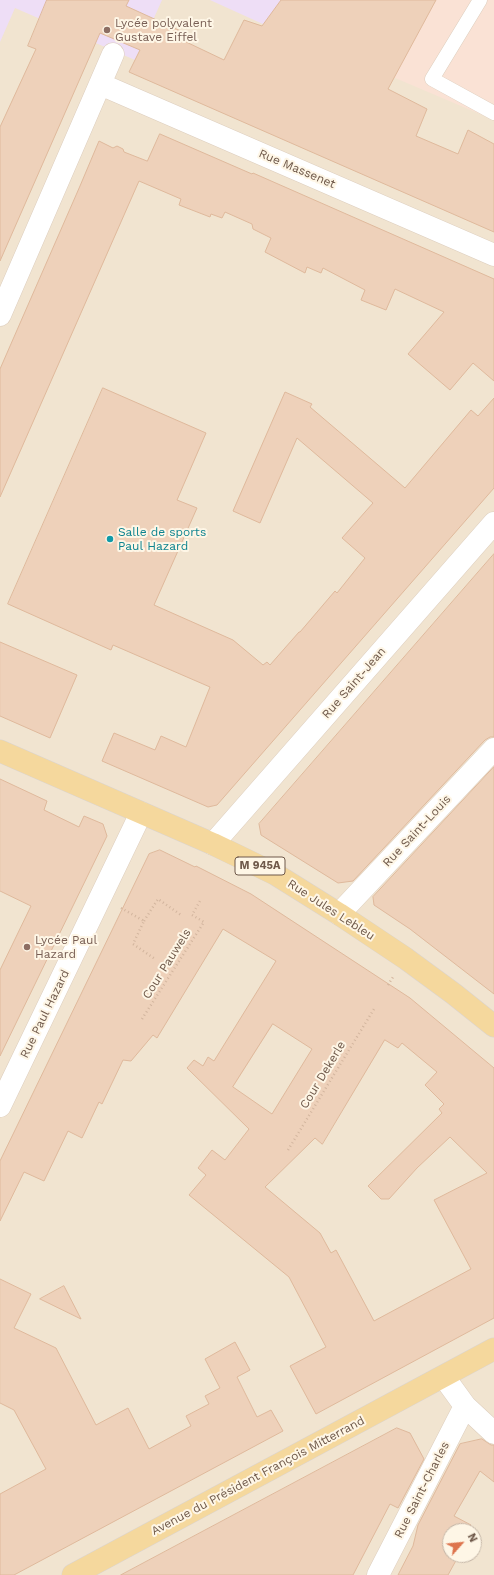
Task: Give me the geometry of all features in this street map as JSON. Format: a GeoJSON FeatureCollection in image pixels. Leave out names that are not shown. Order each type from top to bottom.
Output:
{"type":"FeatureCollection","features":[{"type":"Feature","properties":{"kind":"main road","name":"Rue Jules Lebleu"},"geometry":{"type":"LineString","coordinates":[[0,751],[213,844],[275,874],[339,914],[431,976],[494,1026]]}},
{"type":"Feature","properties":{"kind":"main road","name":"Avenue du Président François Mitterrand"},"geometry":{"type":"LineString","coordinates":[[73,1575],[494,1349]]}},
{"type":"Feature","properties":{"kind":"street"},"geometry":{"type":"LineString","coordinates":[[0,315],[113,54]]}},
{"type":"Feature","properties":{"kind":"street","name":"Rue Massenet"},"geometry":{"type":"LineString","coordinates":[[100,84],[494,255]]}},
{"type":"Feature","properties":{"kind":"street","name":"Rue Saint-Jean"},"geometry":{"type":"LineString","coordinates":[[213,844],[494,523]]}},
{"type":"Feature","properties":{"kind":"street","name":"Rue Saint-Louis"},"geometry":{"type":"LineString","coordinates":[[339,914],[494,749]]}},
{"type":"Feature","properties":{"kind":"street","name":"Rue Paul Hazard"},"geometry":{"type":"LineString","coordinates":[[0,1106],[141,812]]}},
{"type":"Feature","properties":{"kind":"street"},"geometry":{"type":"LineString","coordinates":[[444,1377],[465,1406],[494,1433]]}},
{"type":"Feature","properties":{"kind":"street","name":"Rue Saint-Charles"},"geometry":{"type":"LineString","coordinates":[[378,1575],[465,1406]]}},
{"type":"Feature","properties":{"kind":"lane"},"geometry":{"type":"LineString","coordinates":[[480,0],[432,80],[494,112]]}},
{"type":"Feature","properties":{"kind":"path"},"geometry":{"type":"LineString","coordinates":[[101,896],[144,921]]}},
{"type":"Feature","properties":{"kind":"path"},"geometry":{"type":"LineString","coordinates":[[155,960],[132,944],[144,921],[158,899],[181,914]]}},
{"type":"Feature","properties":{"kind":"path","name":"Cour Pauwels"},"geometry":{"type":"LineString","coordinates":[[142,1019],[204,922],[192,915],[200,901]]}},
{"type":"Feature","properties":{"kind":"path","name":"Cour Dekerle"},"geometry":{"type":"LineString","coordinates":[[288,1150],[374,1008]]}},
{"type":"Feature","properties":{"kind":"shaded area"},"geometry":{"type":"Polygon","coordinates":[[[0,0],[279,0],[494,120],[494,1575],[0,1575],[0,0]]]}},
{"type":"Feature","properties":{"kind":"shaded area","name":"Lycée polyvalent Gustave Eiffel"},"geometry":{"type":"Polygon","coordinates":[[[0,0],[162,0],[135,60],[15,8],[0,42],[0,0]]]}},
{"type":"Feature","properties":{"kind":"shaded area","name":"Lycée polyvalent Gustave Eiffel"},"geometry":{"type":"Polygon","coordinates":[[[210,0],[312,0],[287,35],[210,0]]]}},
{"type":"Feature","properties":{"kind":"shaded area"},"geometry":{"type":"Polygon","coordinates":[[[279,0],[494,0],[494,120],[261,21],[279,0]]]}},
{"type":"Feature","properties":{"kind":"building"},"geometry":{"type":"Polygon","coordinates":[[[47,0],[129,0],[126,6],[185,33],[182,40],[224,60],[244,20],[262,26],[281,0],[436,0],[388,89],[427,109],[416,136],[458,154],[468,130],[494,144],[494,232],[129,72],[140,50],[100,33],[0,261],[0,127],[36,49],[28,46],[47,0]]]}},
{"type":"Feature","properties":{"kind":"building"},"geometry":{"type":"Polygon","coordinates":[[[160,134],[252,174],[253,173],[494,279],[494,381],[473,363],[450,390],[408,354],[444,312],[395,289],[386,310],[361,300],[365,290],[323,268],[321,273],[307,267],[305,273],[265,252],[271,238],[253,229],[252,224],[225,212],[222,218],[211,214],[210,217],[179,205],[181,199],[139,181],[0,497],[0,369],[99,141],[113,148],[117,146],[123,149],[124,152],[147,161],[160,134]]]}},
{"type":"Feature","properties":{"kind":"building"},"geometry":{"type":"Polygon","coordinates":[[[103,388],[206,433],[177,500],[197,508],[154,605],[233,640],[263,665],[267,662],[270,665],[335,591],[337,593],[365,558],[342,538],[373,503],[297,438],[260,523],[233,511],[285,392],[312,404],[310,407],[405,488],[471,410],[478,416],[494,398],[494,488],[217,805],[208,807],[102,761],[114,733],[155,750],[161,736],[186,747],[210,687],[113,645],[111,650],[8,604],[103,388]]]}},
{"type":"Feature","properties":{"kind":"building"},"geometry":{"type":"Polygon","coordinates":[[[494,554],[494,737],[490,737],[485,740],[353,881],[338,883],[261,835],[259,824],[494,554]]]}},
{"type":"Feature","properties":{"kind":"building"},"geometry":{"type":"Polygon","coordinates":[[[0,642],[77,675],[50,738],[0,716],[0,642]]]}},
{"type":"Feature","properties":{"kind":"building"},"geometry":{"type":"Polygon","coordinates":[[[494,767],[494,994],[410,929],[374,905],[373,897],[494,767]]]}},
{"type":"Feature","properties":{"kind":"building","name":"Lycée Paul Hazard"},"geometry":{"type":"Polygon","coordinates":[[[0,779],[47,801],[44,810],[79,827],[84,816],[103,824],[107,836],[0,1056],[0,970],[31,906],[0,891],[0,779]]]}},
{"type":"Feature","properties":{"kind":"building"},"geometry":{"type":"Polygon","coordinates":[[[160,850],[195,867],[196,866],[251,894],[410,998],[494,1068],[494,1318],[316,1414],[290,1366],[326,1347],[289,1277],[189,1195],[206,1175],[198,1168],[212,1150],[225,1160],[249,1129],[187,1068],[194,1060],[203,1066],[208,1057],[214,1061],[276,961],[223,929],[157,1038],[153,1035],[131,1061],[123,1060],[102,1104],[99,1102],[82,1138],[68,1131],[44,1181],[24,1172],[0,1221],[0,1161],[149,854],[160,850]],[[273,1024],[233,1087],[272,1114],[312,1049],[273,1024]],[[385,1040],[322,1144],[315,1138],[265,1187],[320,1233],[331,1253],[336,1250],[374,1321],[471,1269],[434,1200],[487,1173],[450,1137],[417,1168],[389,1199],[381,1199],[368,1186],[442,1113],[439,1109],[444,1104],[425,1085],[437,1072],[402,1043],[398,1048],[385,1040]]]}},
{"type":"Feature","properties":{"kind":"building"},"geometry":{"type":"Polygon","coordinates":[[[0,1279],[31,1294],[14,1328],[56,1348],[96,1425],[128,1408],[149,1449],[191,1426],[186,1416],[209,1404],[205,1396],[220,1388],[205,1359],[235,1342],[250,1370],[237,1377],[257,1417],[271,1410],[283,1431],[14,1575],[0,1575],[0,1494],[46,1469],[14,1410],[0,1403],[0,1279]]]}},
{"type":"Feature","properties":{"kind":"building"},"geometry":{"type":"Polygon","coordinates":[[[64,1286],[81,1319],[40,1299],[64,1286]]]}},
{"type":"Feature","properties":{"kind":"building"},"geometry":{"type":"Polygon","coordinates":[[[397,1428],[410,1433],[424,1459],[398,1508],[390,1504],[353,1575],[121,1575],[397,1428]]]}},
{"type":"Feature","properties":{"kind":"building"},"geometry":{"type":"Polygon","coordinates":[[[482,1439],[491,1445],[494,1445],[494,1482],[480,1471],[454,1516],[467,1523],[442,1523],[442,1563],[455,1563],[448,1575],[398,1575],[413,1546],[418,1525],[460,1444],[482,1439]]]}},
{"type":"Feature","properties":{"kind":"place","name":"Lycée polyvalent Gustave Eiffel"},"geometry":{"type":"Point","coordinates":[107,30]}},
{"type":"Feature","properties":{"kind":"place","name":"Salle de sports Paul Hazard"},"geometry":{"type":"Point","coordinates":[110,539]}},
{"type":"Feature","properties":{"kind":"place","name":"Lycée Paul Hazard"},"geometry":{"type":"Point","coordinates":[27,947]}}]}
